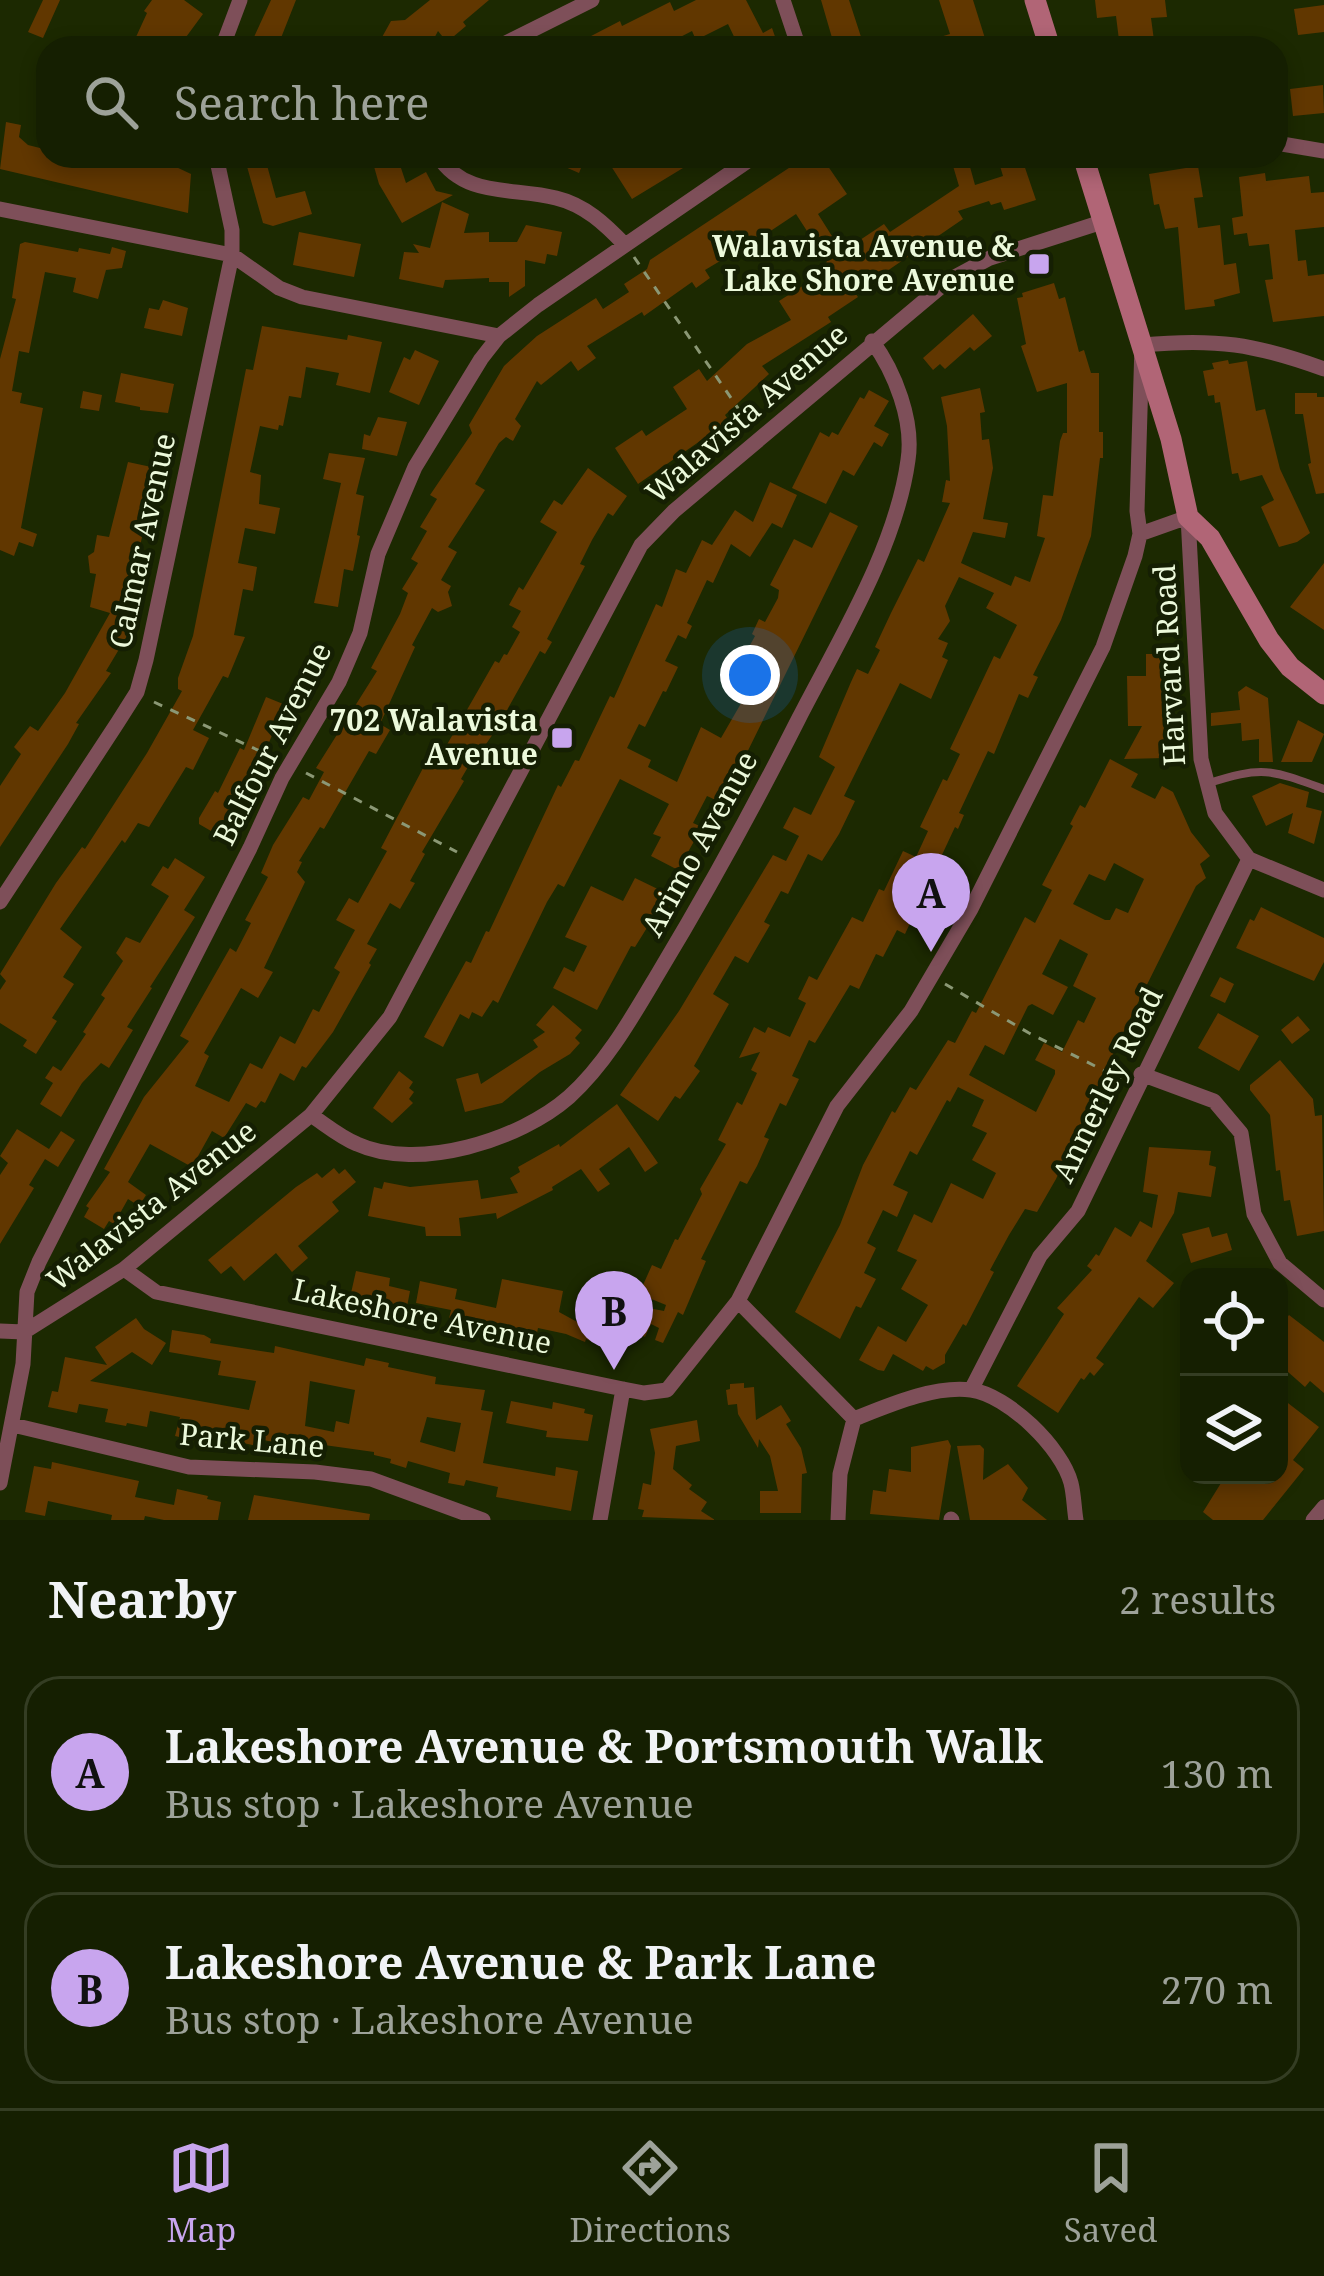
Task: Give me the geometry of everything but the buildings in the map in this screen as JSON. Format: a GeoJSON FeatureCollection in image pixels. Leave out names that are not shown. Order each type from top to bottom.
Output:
{"type":"FeatureCollection","features":[{"type":"Feature","properties":{"kind":"street"},"geometry":{"type":"LineString","coordinates":[[226,36],[240,0]]}},
{"type":"Feature","properties":{"kind":"street"},"geometry":{"type":"LineString","coordinates":[[520,36],[592,0]]}},
{"type":"Feature","properties":{"kind":"street"},"geometry":{"type":"LineString","coordinates":[[783,0],[795,36]]}},
{"type":"Feature","properties":{"kind":"street"},"geometry":{"type":"LineString","coordinates":[[1035,0],[1046,36]]}},
{"type":"Feature","properties":{"kind":"street"},"geometry":{"type":"LineString","coordinates":[[1288,145],[1324,151]]}},
{"type":"Feature","properties":{"kind":"street","name":"Calmar Avenue"},"geometry":{"type":"LineString","coordinates":[[0,902],[136,692],[232,254],[232,230],[219,168]]}},
{"type":"Feature","properties":{"kind":"street"},"geometry":{"type":"LineString","coordinates":[[450,168],[468,185],[554,197],[581,207],[625,244]]}},
{"type":"Feature","properties":{"kind":"street","name":"Balfour Avenue"},"geometry":{"type":"LineString","coordinates":[[24,1332],[27,1292],[39,1262],[290,766],[339,682],[360,633],[378,554],[415,467],[499,336],[737,168]]}},
{"type":"Feature","properties":{"kind":"street","name":"Lakeshore Avenue"},"geometry":{"type":"LineString","coordinates":[[1086,168],[1142,345],[1188,517]]}},
{"type":"Feature","properties":{"kind":"street"},"geometry":{"type":"LineString","coordinates":[[0,209],[232,254],[279,288],[302,297],[499,336]]}},
{"type":"Feature","properties":{"kind":"street","name":"Walavista Avenue"},"geometry":{"type":"LineString","coordinates":[[24,1332],[124,1269],[311,1115],[390,1017],[641,545],[674,511],[950,280],[990,258],[1102,222]]}},
{"type":"Feature","properties":{"kind":"street"},"geometry":{"type":"LineString","coordinates":[[1142,345],[1208,340],[1243,344],[1324,369]]}},
{"type":"Feature","properties":{"kind":"street","name":"Arimo Avenue"},"geometry":{"type":"LineString","coordinates":[[311,1115],[361,1147],[433,1155],[472,1144],[509,1133],[569,1097],[627,1025],[728,857],[881,550],[909,458],[908,426],[888,362],[872,341]]}},
{"type":"Feature","properties":{"kind":"street","name":"Lakeshore Avenue"},"geometry":{"type":"LineString","coordinates":[[124,1269],[156,1292],[644,1394],[667,1390],[738,1301],[837,1106],[933,977],[1087,682],[1118,611],[1140,534],[1142,345]]}},
{"type":"Feature","properties":{"kind":"street"},"geometry":{"type":"LineString","coordinates":[[1140,534],[1188,517],[1210,538],[1269,640],[1290,667],[1324,694]]}},
{"type":"Feature","properties":{"kind":"street","name":"Harvard Road"},"geometry":{"type":"LineString","coordinates":[[1188,517],[1205,785],[1215,813],[1249,859]]}},
{"type":"Feature","properties":{"kind":"street"},"geometry":{"type":"LineString","coordinates":[[1249,859],[1324,890]]}},
{"type":"Feature","properties":{"kind":"street","name":"Annerley Road"},"geometry":{"type":"LineString","coordinates":[[971,1390],[1040,1256],[1078,1211],[1249,859]]}},
{"type":"Feature","properties":{"kind":"street"},"geometry":{"type":"LineString","coordinates":[[1138,1080],[1214,1101],[1241,1133],[1254,1214],[1280,1263],[1324,1300]]}},
{"type":"Feature","properties":{"kind":"street"},"geometry":{"type":"LineString","coordinates":[[738,1301],[854,1419]]}},
{"type":"Feature","properties":{"kind":"street"},"geometry":{"type":"LineString","coordinates":[[0,1331],[24,1332],[13,1425],[0,1483]]}},
{"type":"Feature","properties":{"kind":"street"},"geometry":{"type":"LineString","coordinates":[[599,1520],[623,1389]]}},
{"type":"Feature","properties":{"kind":"street"},"geometry":{"type":"LineString","coordinates":[[854,1419],[930,1395],[971,1390],[1000,1401],[1046,1438],[1070,1479],[1076,1520]]}},
{"type":"Feature","properties":{"kind":"street"},"geometry":{"type":"LineString","coordinates":[[838,1520],[840,1474],[854,1419]]}},
{"type":"Feature","properties":{"kind":"street","name":"Park Lane"},"geometry":{"type":"LineString","coordinates":[[13,1425],[189,1467],[371,1479],[483,1520]]}},
{"type":"Feature","properties":{"kind":"street"},"geometry":{"type":"LineString","coordinates":[[1313,1520],[1324,1507]]}},
{"type":"Feature","properties":{"kind":"lane"},"geometry":{"type":"LineString","coordinates":[[1205,785],[1243,772],[1270,770],[1324,788]]}},
{"type":"Feature","properties":{"kind":"path"},"geometry":{"type":"LineString","coordinates":[[625,244],[759,438]]}},
{"type":"Feature","properties":{"kind":"path"},"geometry":{"type":"LineString","coordinates":[[136,692],[473,861]]}},
{"type":"Feature","properties":{"kind":"path"},"geometry":{"type":"LineString","coordinates":[[933,977],[981,1008],[1138,1080]]}},
{"type":"Feature","properties":{"kind":"place","name":"Walavista Avenue & Lake Shore Avenue"},"geometry":{"type":"Point","coordinates":[1039,264]}},
{"type":"Feature","properties":{"kind":"place","name":"702 Walavista Avenue"},"geometry":{"type":"Point","coordinates":[562,738]}},
{"type":"Feature","properties":{"kind":"place","name":"Lakeshore Avenue & Portsmouth Walk"},"geometry":{"type":"Point","coordinates":[931,952]}},
{"type":"Feature","properties":{"kind":"place","name":"Lakeshore Avenue & Park Lane"},"geometry":{"type":"Point","coordinates":[614,1370]}}]}
